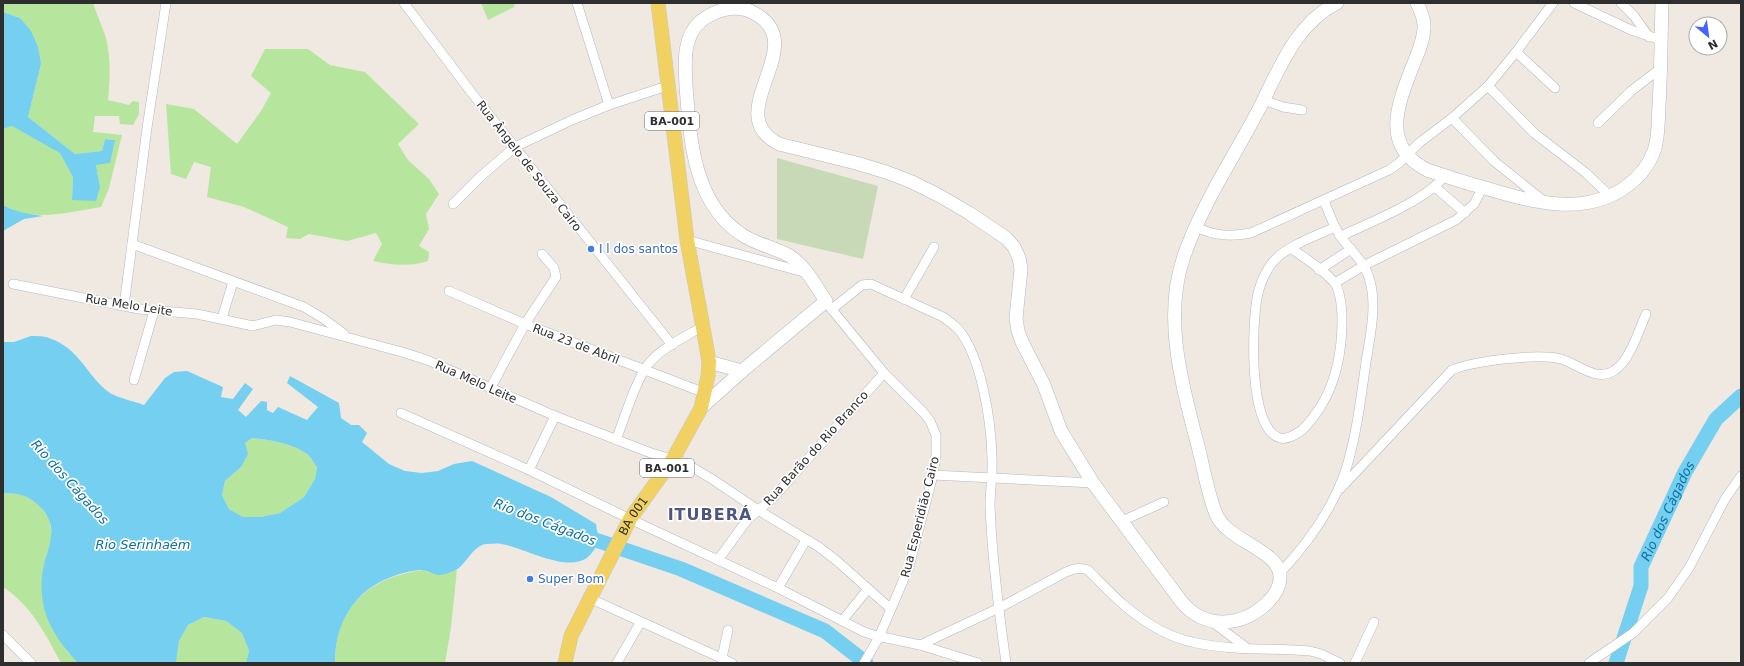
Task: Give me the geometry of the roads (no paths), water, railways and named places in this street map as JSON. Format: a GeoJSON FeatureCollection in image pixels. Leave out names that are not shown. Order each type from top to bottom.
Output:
{"type":"FeatureCollection","features":[{"type":"Feature","properties":{"kind":"main road","name":"BA-001"},"geometry":{"type":"LineString","coordinates":[[658,3],[687,240],[709,362],[705,393],[701,408]]}},
{"type":"Feature","properties":{"kind":"main road"},"geometry":{"type":"LineString","coordinates":[[701,408],[742,371],[829,306],[807,273],[789,256],[749,239],[731,227],[714,206],[696,166],[689,132],[685,62],[686,51],[693,30],[700,22],[710,15],[724,10],[738,8],[757,14],[770,28],[774,36],[774,55],[760,97],[758,111],[760,126],[764,134],[779,144],[886,172],[912,182],[970,213],[998,231],[1014,247],[1019,258],[1021,269],[1016,318],[1018,331],[1022,342],[1044,385],[1061,431],[1093,483],[1186,607],[1210,621],[1235,621],[1249,617],[1259,611],[1279,588],[1280,573],[1266,555],[1230,532],[1217,517],[1194,432],[1178,357],[1175,335],[1175,301],[1184,257],[1196,227],[1264,100],[1285,57],[1309,23],[1320,12],[1337,3]]}},
{"type":"Feature","properties":{"kind":"main road"},"geometry":{"type":"LineString","coordinates":[[1417,3],[1423,19],[1424,29],[1422,42],[1403,94],[1396,122],[1396,133],[1400,144],[1407,155],[1415,164],[1444,176],[1507,195],[1546,203],[1572,205],[1592,202],[1610,196],[1633,182],[1648,164],[1654,152],[1661,68],[1655,38],[1662,3]]}},
{"type":"Feature","properties":{"kind":"main road"},"geometry":{"type":"LineString","coordinates":[[709,362],[742,371]]}},
{"type":"Feature","properties":{"kind":"main road","name":"BA 001"},"geometry":{"type":"LineString","coordinates":[[565,663],[571,636],[628,521],[673,459],[701,408]]}},
{"type":"Feature","properties":{"kind":"street"},"geometry":{"type":"LineString","coordinates":[[124,306],[147,128],[166,3]]}},
{"type":"Feature","properties":{"kind":"street","name":"Rua Ângelo de Souza Cairo"},"geometry":{"type":"LineString","coordinates":[[404,3],[471,92],[672,345]]}},
{"type":"Feature","properties":{"kind":"street"},"geometry":{"type":"LineString","coordinates":[[577,3],[609,105]]}},
{"type":"Feature","properties":{"kind":"street"},"geometry":{"type":"LineString","coordinates":[[1196,227],[1217,235],[1241,235],[1251,233],[1389,170],[1488,86],[1553,3]]}},
{"type":"Feature","properties":{"kind":"street"},"geometry":{"type":"LineString","coordinates":[[1574,3],[1616,24],[1655,38]]}},
{"type":"Feature","properties":{"kind":"street"},"geometry":{"type":"LineString","coordinates":[[1621,3],[1655,38]]}},
{"type":"Feature","properties":{"kind":"street"},"geometry":{"type":"LineString","coordinates":[[1516,52],[1555,88]]}},
{"type":"Feature","properties":{"kind":"street"},"geometry":{"type":"LineString","coordinates":[[1598,123],[1631,91],[1661,68]]}},
{"type":"Feature","properties":{"kind":"street"},"geometry":{"type":"LineString","coordinates":[[453,204],[476,181],[515,147],[572,120],[609,105],[667,86]]}},
{"type":"Feature","properties":{"kind":"street"},"geometry":{"type":"LineString","coordinates":[[1488,86],[1534,133],[1586,173],[1610,196]]}},
{"type":"Feature","properties":{"kind":"street"},"geometry":{"type":"LineString","coordinates":[[1264,100],[1282,107],[1302,110]]}},
{"type":"Feature","properties":{"kind":"street"},"geometry":{"type":"LineString","coordinates":[[1452,118],[1495,162],[1546,203]]}},
{"type":"Feature","properties":{"kind":"street"},"geometry":{"type":"LineString","coordinates":[[1341,236],[1414,200],[1435,187],[1444,176]]}},
{"type":"Feature","properties":{"kind":"street"},"geometry":{"type":"LineString","coordinates":[[1435,187],[1465,213]]}},
{"type":"Feature","properties":{"kind":"street"},"geometry":{"type":"LineString","coordinates":[[1335,283],[1364,266],[1436,230],[1465,213],[1474,204],[1483,187]]}},
{"type":"Feature","properties":{"kind":"street"},"geometry":{"type":"LineString","coordinates":[[1324,200],[1335,227],[1364,266],[1370,280],[1373,302],[1370,337],[1355,435],[1347,467],[1337,493]]}},
{"type":"Feature","properties":{"kind":"street"},"geometry":{"type":"LineString","coordinates":[[1291,248],[1335,283],[1340,296],[1342,328],[1339,357],[1334,382],[1329,393],[1312,420],[1306,426],[1290,437],[1281,438],[1275,436],[1266,427],[1261,412],[1254,374],[1258,292],[1266,271],[1280,255],[1291,248],[1335,227]]}},
{"type":"Feature","properties":{"kind":"street"},"geometry":{"type":"LineString","coordinates":[[687,240],[807,273]]}},
{"type":"Feature","properties":{"kind":"street"},"geometry":{"type":"LineString","coordinates":[[132,244],[304,307],[324,319],[346,336]]}},
{"type":"Feature","properties":{"kind":"street"},"geometry":{"type":"LineString","coordinates":[[904,299],[934,247]]}},
{"type":"Feature","properties":{"kind":"street"},"geometry":{"type":"LineString","coordinates":[[1320,270],[1351,249]]}},
{"type":"Feature","properties":{"kind":"street"},"geometry":{"type":"LineString","coordinates":[[490,389],[525,324],[556,277],[554,268],[542,254]]}},
{"type":"Feature","properties":{"kind":"street"},"geometry":{"type":"LineString","coordinates":[[222,318],[233,282]]}},
{"type":"Feature","properties":{"kind":"street"},"geometry":{"type":"LineString","coordinates":[[829,306],[868,283],[937,314],[953,324],[960,331],[966,342],[984,388],[992,444],[990,506],[998,608],[1006,663]]}},
{"type":"Feature","properties":{"kind":"street","name":"Rua Melo Leite"},"geometry":{"type":"LineString","coordinates":[[13,284],[124,306],[154,311],[197,314],[222,318],[253,326],[281,320],[346,336],[427,360],[490,389],[555,416],[616,440],[685,463],[819,547],[838,561],[891,609]]}},
{"type":"Feature","properties":{"kind":"street","name":"Rua 23 de Abril"},"geometry":{"type":"LineString","coordinates":[[448,291],[525,324],[705,393]]}},
{"type":"Feature","properties":{"kind":"street","name":"Rua Esperidião Cairo"},"geometry":{"type":"LineString","coordinates":[[829,306],[884,372],[922,412],[934,428],[937,443],[932,475],[909,567],[901,589],[879,637],[864,663]]}},
{"type":"Feature","properties":{"kind":"street"},"geometry":{"type":"LineString","coordinates":[[134,380],[154,311]]}},
{"type":"Feature","properties":{"kind":"street"},"geometry":{"type":"LineString","coordinates":[[1280,573],[1306,541],[1337,493],[1452,370],[1462,366],[1485,361],[1537,357],[1562,359],[1588,372],[1599,374],[1609,372],[1615,370],[1624,362],[1646,314]]}},
{"type":"Feature","properties":{"kind":"street"},"geometry":{"type":"LineString","coordinates":[[616,440],[644,370],[672,345],[703,326]]}},
{"type":"Feature","properties":{"kind":"street","name":"Rua Barão do Rio Branco"},"geometry":{"type":"LineString","coordinates":[[718,560],[742,525],[774,497],[884,372]]}},
{"type":"Feature","properties":{"kind":"street"},"geometry":{"type":"LineString","coordinates":[[401,413],[528,470],[628,521],[778,588],[842,621],[879,637],[920,645],[978,663]]}},
{"type":"Feature","properties":{"kind":"street"},"geometry":{"type":"LineString","coordinates":[[528,470],[555,416]]}},
{"type":"Feature","properties":{"kind":"street"},"geometry":{"type":"LineString","coordinates":[[932,475],[1093,483]]}},
{"type":"Feature","properties":{"kind":"street"},"geometry":{"type":"LineString","coordinates":[[1589,663],[1633,633],[1652,615],[1678,586],[1725,499],[1741,476]]}},
{"type":"Feature","properties":{"kind":"street"},"geometry":{"type":"LineString","coordinates":[[1122,521],[1164,502]]}},
{"type":"Feature","properties":{"kind":"street"},"geometry":{"type":"LineString","coordinates":[[778,588],[806,540]]}},
{"type":"Feature","properties":{"kind":"street"},"geometry":{"type":"LineString","coordinates":[[920,645],[998,608],[1074,568],[1082,567],[1088,570],[1125,606],[1166,632],[1191,642],[1247,648],[1310,651],[1321,654],[1340,663]]}},
{"type":"Feature","properties":{"kind":"street"},"geometry":{"type":"LineString","coordinates":[[842,621],[868,589]]}},
{"type":"Feature","properties":{"kind":"street"},"geometry":{"type":"LineString","coordinates":[[589,598],[732,663]]}},
{"type":"Feature","properties":{"kind":"street"},"geometry":{"type":"LineString","coordinates":[[1210,621],[1247,648]]}},
{"type":"Feature","properties":{"kind":"street"},"geometry":{"type":"LineString","coordinates":[[617,663],[640,622]]}},
{"type":"Feature","properties":{"kind":"street"},"geometry":{"type":"LineString","coordinates":[[1355,663],[1374,622]]}},
{"type":"Feature","properties":{"kind":"street"},"geometry":{"type":"LineString","coordinates":[[722,658],[728,630]]}},
{"type":"Feature","properties":{"kind":"street"},"geometry":{"type":"LineString","coordinates":[[3,635],[31,663]]}},
{"type":"Feature","properties":{"kind":"water"},"geometry":{"type":"Polygon","coordinates":[[[3,12],[20,18],[31,31],[38,47],[41,64],[28,117],[75,154],[102,151],[105,139],[115,140],[110,163],[96,165],[100,187],[96,201],[72,200],[73,177],[60,153],[12,126],[3,129],[3,12]]]}},
{"type":"Feature","properties":{"kind":"water"},"geometry":{"type":"Polygon","coordinates":[[[3,205],[17,211],[43,216],[24,219],[3,231],[3,205]]]}},
{"type":"Feature","properties":{"kind":"water","name":"Rio Serinhaém"},"geometry":{"type":"Polygon","coordinates":[[[31,336],[43,336],[60,343],[76,356],[95,379],[110,393],[144,405],[165,378],[174,372],[187,371],[223,387],[221,397],[233,399],[245,383],[253,389],[238,410],[246,417],[261,401],[267,402],[267,410],[273,413],[278,407],[307,420],[318,407],[287,383],[290,376],[339,403],[341,418],[351,425],[359,425],[367,433],[362,442],[389,464],[405,471],[422,473],[438,471],[454,464],[472,461],[551,497],[596,524],[599,542],[588,557],[569,563],[545,558],[510,546],[486,544],[477,548],[458,569],[454,571],[440,575],[425,570],[419,570],[400,574],[384,580],[358,599],[348,612],[341,627],[336,644],[335,663],[246,663],[249,651],[242,633],[226,621],[204,617],[188,625],[179,641],[176,663],[78,663],[56,636],[48,620],[43,603],[42,573],[51,536],[50,523],[47,516],[39,505],[27,497],[17,494],[3,493],[3,342],[14,342],[31,336]],[[252,438],[245,443],[248,454],[241,467],[225,481],[222,495],[229,509],[243,517],[261,517],[280,513],[304,497],[315,479],[317,467],[307,454],[295,447],[273,441],[252,438]]]}},
{"type":"Feature","properties":{"kind":"waterway","name":"Rio dos Cágados"},"geometry":{"type":"LineString","coordinates":[[1616,663],[1641,586],[1641,567],[1685,472],[1716,419],[1741,396]]}},
{"type":"Feature","properties":{"kind":"waterway","name":"Rio dos Cágados"},"geometry":{"type":"LineString","coordinates":[[581,535],[681,569],[825,631],[866,663]]}},
{"type":"Feature","properties":{"kind":"place","name":"I l dos santos"},"geometry":{"type":"Point","coordinates":[591,249]}},
{"type":"Feature","properties":{"kind":"place","name":"Super Bom"},"geometry":{"type":"Point","coordinates":[530,579]}},
{"type":"Feature","properties":{"kind":"district","name":"ITUBERÁ"},"geometry":{"type":"Point","coordinates":[710,514]}}]}
